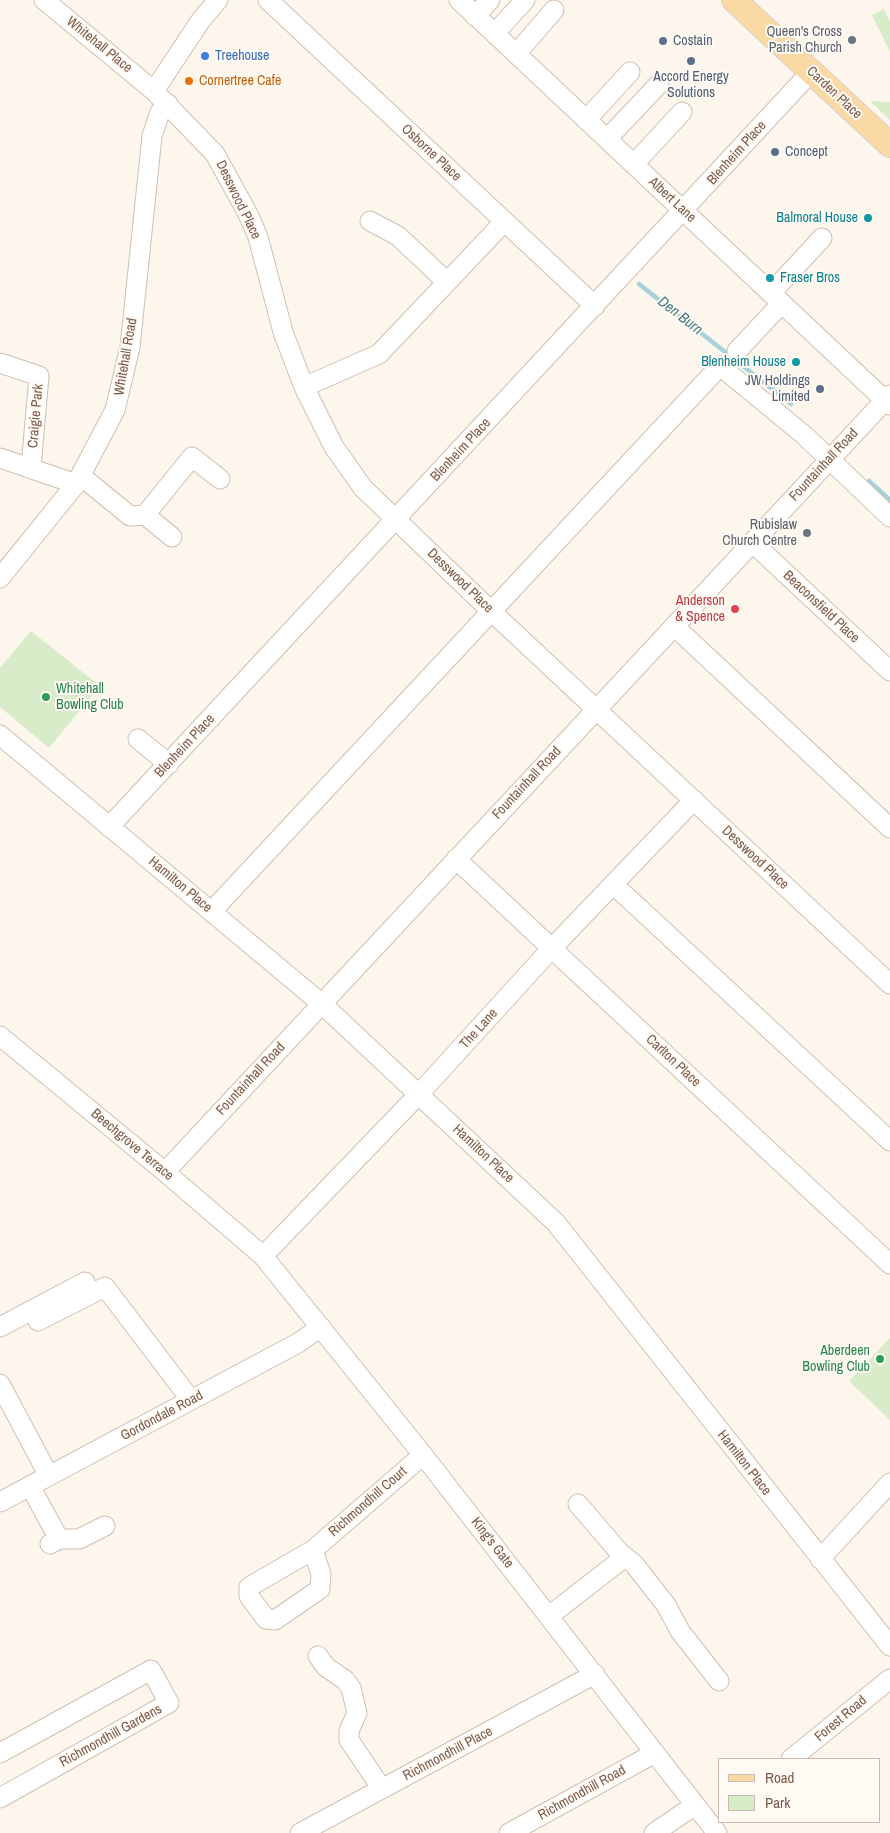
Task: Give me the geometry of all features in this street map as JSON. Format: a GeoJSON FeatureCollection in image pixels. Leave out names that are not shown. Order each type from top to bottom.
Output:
{"type":"FeatureCollection","features":[{"type":"Feature","properties":{"kind":"main road","name":"Carden Place"},"geometry":{"type":"LineString","coordinates":[[734,0],[890,145]]}},
{"type":"Feature","properties":{"kind":"street","name":"Whitehall Place"},"geometry":{"type":"LineString","coordinates":[[44,0],[154,91]]}},
{"type":"Feature","properties":{"kind":"street"},"geometry":{"type":"LineString","coordinates":[[154,91],[201,20],[218,0]]}},
{"type":"Feature","properties":{"kind":"street","name":"Osborne Place"},"geometry":{"type":"LineString","coordinates":[[268,0],[595,306]]}},
{"type":"Feature","properties":{"kind":"street","name":"Albert Lane"},"geometry":{"type":"LineString","coordinates":[[459,0],[888,400]]}},
{"type":"Feature","properties":{"kind":"street"},"geometry":{"type":"LineString","coordinates":[[475,16],[490,0]]}},
{"type":"Feature","properties":{"kind":"street"},"geometry":{"type":"LineString","coordinates":[[494,33],[525,0]]}},
{"type":"Feature","properties":{"kind":"street"},"geometry":{"type":"LineString","coordinates":[[516,54],[554,10]]}},
{"type":"Feature","properties":{"kind":"street"},"geometry":{"type":"LineString","coordinates":[[587,119],[630,72]]}},
{"type":"Feature","properties":{"kind":"street","name":"Blenheim Place"},"geometry":{"type":"LineString","coordinates":[[109,827],[684,211],[811,72]]}},
{"type":"Feature","properties":{"kind":"street"},"geometry":{"type":"LineString","coordinates":[[607,139],[659,84]]}},
{"type":"Feature","properties":{"kind":"street","name":"Desswood Place"},"geometry":{"type":"LineString","coordinates":[[154,91],[215,154],[248,214],[258,237],[283,332],[304,387],[334,447],[363,488],[491,611],[597,708],[890,984]]}},
{"type":"Feature","properties":{"kind":"street","name":"Whitehall Road"},"geometry":{"type":"LineString","coordinates":[[0,578],[79,480],[115,410],[128,356],[152,136],[160,112],[168,104]]}},
{"type":"Feature","properties":{"kind":"street"},"geometry":{"type":"LineString","coordinates":[[634,164],[682,112]]}},
{"type":"Feature","properties":{"kind":"street"},"geometry":{"type":"LineString","coordinates":[[370,220],[398,236],[447,282]]}},
{"type":"Feature","properties":{"kind":"street"},"geometry":{"type":"LineString","coordinates":[[304,387],[379,354],[504,222]]}},
{"type":"Feature","properties":{"kind":"street"},"geometry":{"type":"LineString","coordinates":[[737,351],[822,238]]}},
{"type":"Feature","properties":{"kind":"street","name":"Craigie Park"},"geometry":{"type":"LineString","coordinates":[[0,363],[39,376],[31,467]]}},
{"type":"Feature","properties":{"kind":"street"},"geometry":{"type":"LineString","coordinates":[[212,912],[720,366],[804,434],[890,517]]}},
{"type":"Feature","properties":{"kind":"street","name":"Fountainhall Road"},"geometry":{"type":"LineString","coordinates":[[165,1172],[597,708],[888,400]]}},
{"type":"Feature","properties":{"kind":"street"},"geometry":{"type":"LineString","coordinates":[[145,515],[192,457],[220,479]]}},
{"type":"Feature","properties":{"kind":"street"},"geometry":{"type":"LineString","coordinates":[[0,458],[79,480],[130,516],[145,515],[172,537]]}},
{"type":"Feature","properties":{"kind":"street","name":"Beaconsfield Place"},"geometry":{"type":"LineString","coordinates":[[753,543],[890,671]]}},
{"type":"Feature","properties":{"kind":"street"},"geometry":{"type":"LineString","coordinates":[[674,626],[890,828]]}},
{"type":"Feature","properties":{"kind":"street","name":"Hamilton Place"},"geometry":{"type":"LineString","coordinates":[[0,736],[322,1004],[556,1223],[890,1646]]}},
{"type":"Feature","properties":{"kind":"street"},"geometry":{"type":"LineString","coordinates":[[138,739],[169,764]]}},
{"type":"Feature","properties":{"kind":"street","name":"The Lane"},"geometry":{"type":"LineString","coordinates":[[263,1256],[420,1094],[552,948],[694,800]]}},
{"type":"Feature","properties":{"kind":"street","name":"Carlton Place"},"geometry":{"type":"LineString","coordinates":[[456,859],[890,1264]]}},
{"type":"Feature","properties":{"kind":"street"},"geometry":{"type":"LineString","coordinates":[[614,885],[890,1141]]}},
{"type":"Feature","properties":{"kind":"street","name":"Beechgrove Terrace"},"geometry":{"type":"LineString","coordinates":[[0,1036],[165,1172],[263,1256]]}},
{"type":"Feature","properties":{"kind":"street","name":"King's Gate"},"geometry":{"type":"LineString","coordinates":[[263,1256],[423,1454],[695,1805],[714,1823]]}},
{"type":"Feature","properties":{"kind":"street"},"geometry":{"type":"LineString","coordinates":[[0,1327],[85,1282]]}},
{"type":"Feature","properties":{"kind":"street"},"geometry":{"type":"LineString","coordinates":[[38,1322],[106,1286],[191,1400]]}},
{"type":"Feature","properties":{"kind":"street","name":"Gordondale Road"},"geometry":{"type":"LineString","coordinates":[[0,1502],[298,1343],[321,1327]]}},
{"type":"Feature","properties":{"kind":"street"},"geometry":{"type":"LineString","coordinates":[[0,1384],[6,1409],[49,1476]]}},
{"type":"Feature","properties":{"kind":"street","name":"Richmondhill Court"},"geometry":{"type":"LineString","coordinates":[[313,1550],[423,1454]]}},
{"type":"Feature","properties":{"kind":"street"},"geometry":{"type":"LineString","coordinates":[[820,1559],[890,1483]]}},
{"type":"Feature","properties":{"kind":"street"},"geometry":{"type":"LineString","coordinates":[[30,1486],[54,1542],[78,1539],[105,1526]]}},
{"type":"Feature","properties":{"kind":"street"},"geometry":{"type":"LineString","coordinates":[[578,1504],[625,1557],[634,1564],[666,1605],[680,1631],[719,1681]]}},
{"type":"Feature","properties":{"kind":"street"},"geometry":{"type":"LineString","coordinates":[[549,1616],[625,1557]]}},
{"type":"Feature","properties":{"kind":"street"},"geometry":{"type":"LineString","coordinates":[[318,1656],[326,1667],[345,1680],[351,1688],[357,1713],[349,1731],[349,1740],[382,1789]]}},
{"type":"Feature","properties":{"kind":"street","name":"Richmondhill Gardens"},"geometry":{"type":"LineString","coordinates":[[0,1753],[152,1670],[169,1703],[0,1798]]}},
{"type":"Feature","properties":{"kind":"street","name":"Richmondhill Place"},"geometry":{"type":"LineString","coordinates":[[300,1833],[595,1674]]}},
{"type":"Feature","properties":{"kind":"street","name":"Forest Road"},"geometry":{"type":"LineString","coordinates":[[792,1758],[890,1678]]}},
{"type":"Feature","properties":{"kind":"street","name":"Richmondhill Road"},"geometry":{"type":"LineString","coordinates":[[509,1833],[655,1752]]}},
{"type":"Feature","properties":{"kind":"street"},"geometry":{"type":"LineString","coordinates":[[654,1833],[695,1805]]}},
{"type":"Feature","properties":{"kind":"green space"},"geometry":{"type":"Polygon","coordinates":[[[884,9],[890,22],[890,52],[872,15],[884,9]]]}},
{"type":"Feature","properties":{"kind":"green space"},"geometry":{"type":"Polygon","coordinates":[[[870,101],[890,102],[890,120],[870,101]]]}},
{"type":"Feature","properties":{"kind":"green space","name":"Whitehall Bowling Club"},"geometry":{"type":"Polygon","coordinates":[[[31,631],[100,686],[49,748],[0,707],[0,668],[31,631]]]}},
{"type":"Feature","properties":{"kind":"green space","name":"Aberdeen Bowling Club"},"geometry":{"type":"Polygon","coordinates":[[[890,1338],[890,1420],[849,1381],[890,1338]]]}},
{"type":"Feature","properties":{"kind":"waterway","name":"Den Burn"},"geometry":{"type":"LineString","coordinates":[[639,284],[791,404]]}},
{"type":"Feature","properties":{"kind":"waterway","name":"Den Burn"},"geometry":{"type":"LineString","coordinates":[[869,481],[890,500]]}},
{"type":"Feature","properties":{"kind":"place","name":"Queen's Cross Parish Church"},"geometry":{"type":"Point","coordinates":[852,40]}},
{"type":"Feature","properties":{"kind":"place","name":"Costain"},"geometry":{"type":"Point","coordinates":[663,41]}},
{"type":"Feature","properties":{"kind":"place","name":"Treehouse"},"geometry":{"type":"Point","coordinates":[205,56]}},
{"type":"Feature","properties":{"kind":"place","name":"Accord Energy Solutions"},"geometry":{"type":"Point","coordinates":[691,61]}},
{"type":"Feature","properties":{"kind":"place","name":"Cornertree Cafe"},"geometry":{"type":"Point","coordinates":[189,81]}},
{"type":"Feature","properties":{"kind":"place","name":"Concept"},"geometry":{"type":"Point","coordinates":[775,152]}},
{"type":"Feature","properties":{"kind":"place","name":"Balmoral House"},"geometry":{"type":"Point","coordinates":[868,218]}},
{"type":"Feature","properties":{"kind":"place","name":"Fraser Bros"},"geometry":{"type":"Point","coordinates":[770,278]}},
{"type":"Feature","properties":{"kind":"place","name":"Blenheim House"},"geometry":{"type":"Point","coordinates":[796,362]}},
{"type":"Feature","properties":{"kind":"place","name":"JW Holdings Limited"},"geometry":{"type":"Point","coordinates":[820,389]}},
{"type":"Feature","properties":{"kind":"place","name":"Rubislaw Church Centre"},"geometry":{"type":"Point","coordinates":[807,533]}},
{"type":"Feature","properties":{"kind":"place","name":"Anderson & Spence"},"geometry":{"type":"Point","coordinates":[735,609]}},
{"type":"Feature","properties":{"kind":"place","name":"Whitehall Bowling Club"},"geometry":{"type":"Point","coordinates":[46,697]}},
{"type":"Feature","properties":{"kind":"place","name":"Aberdeen Bowling Club"},"geometry":{"type":"Point","coordinates":[880,1359]}}]}
